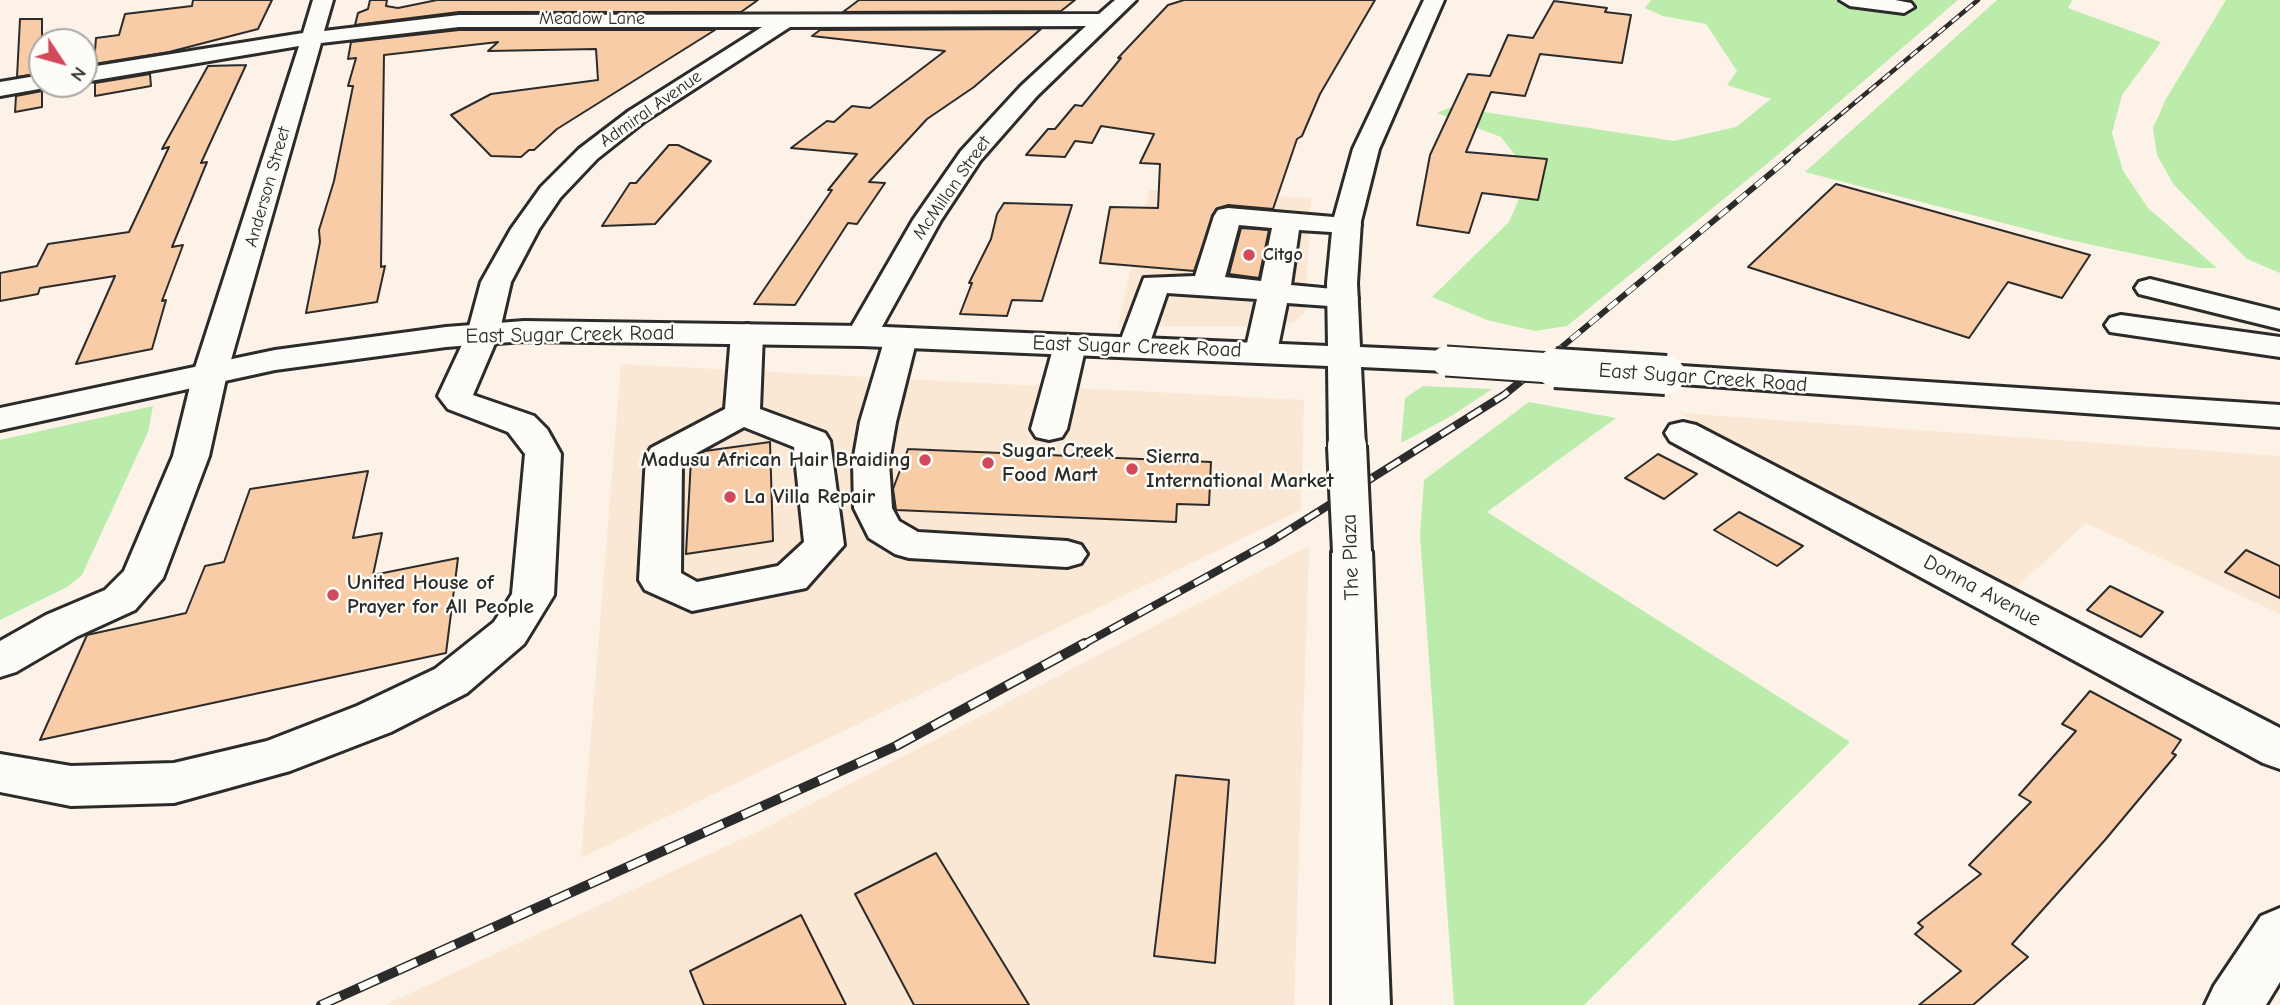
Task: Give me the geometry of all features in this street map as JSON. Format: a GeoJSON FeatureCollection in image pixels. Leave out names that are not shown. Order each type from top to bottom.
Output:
{"type":"FeatureCollection","features":[{"type":"Feature","properties":{"kind":"street","name":"Anderson Street"},"geometry":{"type":"LineString","coordinates":[[0,661],[61,626],[120,600],[142,578],[191,456],[210,374],[245,267],[323,0]]}},
{"type":"Feature","properties":{"kind":"street","name":"McMillan Street"},"geometry":{"type":"LineString","coordinates":[[862,336],[927,220],[971,155],[1029,91],[1126,0]]}},
{"type":"Feature","properties":{"kind":"street","name":"The Plaza"},"geometry":{"type":"LineString","coordinates":[[1361,1005],[1352,552],[1343,298],[1347,225],[1366,149],[1434,0]]}},
{"type":"Feature","properties":{"kind":"street"},"geometry":{"type":"LineString","coordinates":[[1850,0],[1904,7]]}},
{"type":"Feature","properties":{"kind":"street","name":"Admiral Avenue"},"geometry":{"type":"LineString","coordinates":[[0,773],[71,786],[174,783],[272,758],[374,719],[451,681],[509,633],[533,595],[543,454],[534,437],[521,424],[460,402],[455,396],[483,334],[496,282],[515,242],[550,193],[588,154],[637,116],[788,19]]}},
{"type":"Feature","properties":{"kind":"street","name":"Meadow Lane"},"geometry":{"type":"LineString","coordinates":[[98,73],[312,38],[488,20],[1104,20]]}},
{"type":"Feature","properties":{"kind":"street"},"geometry":{"type":"LineString","coordinates":[[0,89],[28,84]]}},
{"type":"Feature","properties":{"kind":"street"},"geometry":{"type":"LineString","coordinates":[[1207,286],[1228,216],[1347,225]]}},
{"type":"Feature","properties":{"kind":"street"},"geometry":{"type":"LineString","coordinates":[[1261,352],[1287,220]]}},
{"type":"Feature","properties":{"kind":"street"},"geometry":{"type":"LineString","coordinates":[[1134,348],[1155,284],[1243,287],[1274,293],[1343,298]]}},
{"type":"Feature","properties":{"kind":"street"},"geometry":{"type":"LineString","coordinates":[[2150,288],[2280,320]]}},
{"type":"Feature","properties":{"kind":"street"},"geometry":{"type":"LineString","coordinates":[[2121,325],[2280,347]]}},
{"type":"Feature","properties":{"kind":"street","name":"East Sugar Creek Road"},"geometry":{"type":"LineString","coordinates":[[0,419],[210,374],[396,342],[524,331],[862,336],[1346,355],[2280,416]]}},
{"type":"Feature","properties":{"kind":"street"},"geometry":{"type":"LineString","coordinates":[[742,414],[747,334]]}},
{"type":"Feature","properties":{"kind":"street"},"geometry":{"type":"LineString","coordinates":[[901,338],[878,422],[872,461],[873,508],[883,529],[909,545],[1067,554]]}},
{"type":"Feature","properties":{"kind":"street"},"geometry":{"type":"LineString","coordinates":[[1049,429],[1070,345]]}},
{"type":"Feature","properties":{"kind":"street"},"geometry":{"type":"LineString","coordinates":[[2233,413],[2280,427]]}},
{"type":"Feature","properties":{"kind":"street"},"geometry":{"type":"LineString","coordinates":[[742,414],[813,441],[824,545],[791,578],[692,597],[660,580],[664,456],[742,414]]}},
{"type":"Feature","properties":{"kind":"street","name":"Donna Avenue"},"geometry":{"type":"LineString","coordinates":[[1683,433],[2280,750]]}},
{"type":"Feature","properties":{"kind":"street"},"geometry":{"type":"LineString","coordinates":[[2234,1005],[2280,933]]}},
{"type":"Feature","properties":{"kind":"shaded area"},"geometry":{"type":"Polygon","coordinates":[[[1149,190],[1311,198],[1305,313],[1294,322],[1276,326],[1118,326],[1149,190]]]}},
{"type":"Feature","properties":{"kind":"shaded area"},"geometry":{"type":"Polygon","coordinates":[[[621,364],[1304,400],[1301,510],[581,858],[621,364]]]}},
{"type":"Feature","properties":{"kind":"shaded area"},"geometry":{"type":"Polygon","coordinates":[[[1679,413],[2280,456],[2280,614],[2086,523],[2016,588],[1679,413]]]}},
{"type":"Feature","properties":{"kind":"shaded area"},"geometry":{"type":"Polygon","coordinates":[[[1309,546],[1294,1005],[385,1005],[757,832],[1309,546]]]}},
{"type":"Feature","properties":{"kind":"green space"},"geometry":{"type":"Polygon","coordinates":[[[1651,0],[1958,0],[1768,163],[1567,326],[1535,331],[1487,320],[1432,297],[1509,222],[1530,174],[1501,137],[1437,113],[1451,107],[1674,141],[1736,127],[1771,99],[1727,85],[1737,71],[1706,24],[1663,16],[1645,8],[1651,0]]]}},
{"type":"Feature","properties":{"kind":"green space"},"geometry":{"type":"Polygon","coordinates":[[[1997,0],[2072,0],[2068,8],[2161,42],[2122,95],[2112,133],[2123,171],[2148,208],[2217,268],[2201,268],[2065,239],[1805,172],[1997,0]]]}},
{"type":"Feature","properties":{"kind":"green space"},"geometry":{"type":"Polygon","coordinates":[[[2226,0],[2280,0],[2280,273],[2247,259],[2174,185],[2157,155],[2153,128],[2166,99],[2226,0]]]}},
{"type":"Feature","properties":{"kind":"green space"},"geometry":{"type":"Polygon","coordinates":[[[1423,386],[1492,389],[1453,415],[1401,443],[1405,398],[1423,386]]]}},
{"type":"Feature","properties":{"kind":"green space"},"geometry":{"type":"Polygon","coordinates":[[[1529,402],[1616,418],[1487,512],[1850,742],[1584,1005],[1454,1005],[1420,535],[1424,480],[1529,402]]]}},
{"type":"Feature","properties":{"kind":"green space"},"geometry":{"type":"Polygon","coordinates":[[[153,406],[148,432],[82,575],[67,587],[0,620],[0,440],[153,406]]]}},
{"type":"Feature","properties":{"kind":"building"},"geometry":{"type":"Polygon","coordinates":[[[193,0],[272,0],[258,29],[169,52],[98,63],[98,38],[119,35],[125,14],[192,6],[193,0]]]}},
{"type":"Feature","properties":{"kind":"building"},"geometry":{"type":"Polygon","coordinates":[[[370,0],[387,0],[386,6],[398,8],[437,0],[758,0],[741,12],[459,12],[355,25],[358,13],[368,9],[370,0]]]}},
{"type":"Feature","properties":{"kind":"building"},"geometry":{"type":"Polygon","coordinates":[[[859,0],[1075,0],[1061,11],[843,12],[859,0]]]}},
{"type":"Feature","properties":{"kind":"building"},"geometry":{"type":"Polygon","coordinates":[[[1184,0],[1375,0],[1320,94],[1302,136],[1297,139],[1273,209],[1228,205],[1216,209],[1194,271],[1100,263],[1110,207],[1158,208],[1160,164],[1140,163],[1154,134],[1101,126],[1092,143],[1075,141],[1065,157],[1026,155],[1048,129],[1055,129],[1075,105],[1082,106],[1121,58],[1118,58],[1168,5],[1184,0]]]}},
{"type":"Feature","properties":{"kind":"building"},"geometry":{"type":"Polygon","coordinates":[[[1554,1],[1607,8],[1605,12],[1631,15],[1622,63],[1540,54],[1525,96],[1491,92],[1466,152],[1547,159],[1538,200],[1482,193],[1469,233],[1417,225],[1430,155],[1468,74],[1490,76],[1508,35],[1533,38],[1554,1]]]}},
{"type":"Feature","properties":{"kind":"building"},"geometry":{"type":"Polygon","coordinates":[[[20,19],[42,19],[42,28],[28,28],[28,75],[17,77],[20,19]]]}},
{"type":"Feature","properties":{"kind":"building"},"geometry":{"type":"Polygon","coordinates":[[[1041,29],[974,87],[927,119],[869,182],[885,183],[857,224],[848,223],[795,305],[754,304],[832,190],[828,190],[857,154],[791,148],[827,121],[834,122],[852,106],[870,108],[945,51],[812,36],[820,30],[1041,29]]]}},
{"type":"Feature","properties":{"kind":"building"},"geometry":{"type":"Polygon","coordinates":[[[459,30],[715,30],[557,129],[534,150],[529,150],[521,157],[491,156],[451,115],[491,94],[598,80],[596,49],[488,51],[498,42],[384,55],[381,267],[385,266],[377,302],[306,313],[320,242],[319,230],[334,181],[353,86],[348,86],[356,58],[348,59],[351,42],[459,30]]]}},
{"type":"Feature","properties":{"kind":"building"},"geometry":{"type":"Polygon","coordinates":[[[246,65],[201,163],[207,162],[172,247],[183,245],[162,301],[166,300],[152,349],[76,364],[115,276],[40,288],[38,294],[0,301],[0,273],[37,266],[48,244],[129,232],[169,147],[162,149],[208,66],[246,65]]]}},
{"type":"Feature","properties":{"kind":"building"},"geometry":{"type":"Polygon","coordinates":[[[150,74],[151,86],[98,95],[98,83],[150,74]]]}},
{"type":"Feature","properties":{"kind":"building"},"geometry":{"type":"Polygon","coordinates":[[[28,94],[28,98],[42,98],[42,107],[15,112],[16,96],[28,94]]]}},
{"type":"Feature","properties":{"kind":"building"},"geometry":{"type":"Polygon","coordinates":[[[669,145],[678,145],[711,161],[655,224],[602,226],[630,183],[636,183],[669,145]]]}},
{"type":"Feature","properties":{"kind":"building"},"geometry":{"type":"Polygon","coordinates":[[[1836,184],[2090,255],[2062,298],[2008,282],[1969,338],[1748,267],[1836,184]]]}},
{"type":"Feature","properties":{"kind":"building"},"geometry":{"type":"Polygon","coordinates":[[[1004,203],[1072,205],[1042,301],[1012,300],[1007,316],[960,314],[972,283],[969,283],[991,239],[997,214],[1004,203]]]}},
{"type":"Feature","properties":{"kind":"building","name":"Citgo"},"geometry":{"type":"Polygon","coordinates":[[[1241,228],[1269,230],[1259,278],[1229,274],[1241,228]]]}},
{"type":"Feature","properties":{"kind":"building","name":"La Villa Repair"},"geometry":{"type":"Polygon","coordinates":[[[770,442],[773,541],[686,554],[691,459],[705,451],[770,442]]]}},
{"type":"Feature","properties":{"kind":"building"},"geometry":{"type":"Polygon","coordinates":[[[908,449],[1211,462],[1209,505],[1177,504],[1176,522],[896,510],[893,489],[908,449]]]}},
{"type":"Feature","properties":{"kind":"building"},"geometry":{"type":"Polygon","coordinates":[[[1658,454],[1697,474],[1664,499],[1625,478],[1658,454]]]}},
{"type":"Feature","properties":{"kind":"building","name":"United House of Prayer for All People"},"geometry":{"type":"Polygon","coordinates":[[[368,471],[353,538],[382,533],[373,575],[458,558],[446,653],[40,740],[87,635],[186,613],[205,566],[224,562],[250,489],[368,471]]]}},
{"type":"Feature","properties":{"kind":"building"},"geometry":{"type":"Polygon","coordinates":[[[1739,512],[1803,546],[1777,566],[1714,530],[1739,512]]]}},
{"type":"Feature","properties":{"kind":"building"},"geometry":{"type":"Polygon","coordinates":[[[2246,550],[2280,566],[2280,598],[2225,572],[2246,550]]]}},
{"type":"Feature","properties":{"kind":"building"},"geometry":{"type":"Polygon","coordinates":[[[2110,586],[2163,612],[2141,637],[2087,610],[2110,586]]]}},
{"type":"Feature","properties":{"kind":"building"},"geometry":{"type":"Polygon","coordinates":[[[2090,691],[2181,740],[2172,753],[2176,755],[2012,944],[2028,957],[1973,1005],[1919,1005],[1961,971],[1915,934],[1923,927],[1918,923],[1981,874],[1969,865],[2031,802],[2019,795],[2076,731],[2062,724],[2090,691]]]}},
{"type":"Feature","properties":{"kind":"building"},"geometry":{"type":"Polygon","coordinates":[[[1176,775],[1229,780],[1215,963],[1154,956],[1176,775]]]}},
{"type":"Feature","properties":{"kind":"building"},"geometry":{"type":"Polygon","coordinates":[[[936,853],[1029,1005],[914,1005],[855,894],[936,853]]]}},
{"type":"Feature","properties":{"kind":"building"},"geometry":{"type":"Polygon","coordinates":[[[801,915],[846,1005],[704,1005],[690,971],[801,915]]]}},
{"type":"Feature","properties":{"kind":"railway"},"geometry":{"type":"LineString","coordinates":[[1786,160],[1978,0]]}},
{"type":"Feature","properties":{"kind":"railway"},"geometry":{"type":"LineString","coordinates":[[1534,370],[1788,159]]}},
{"type":"Feature","properties":{"kind":"railway"},"geometry":{"type":"LineString","coordinates":[[1082,645],[1270,542],[1504,395],[1537,368]]}},
{"type":"Feature","properties":{"kind":"railway"},"geometry":{"type":"LineString","coordinates":[[321,1005],[896,746],[1085,643]]}},
{"type":"Feature","properties":{"kind":"place","name":"Citgo"},"geometry":{"type":"Point","coordinates":[1249,255]}},
{"type":"Feature","properties":{"kind":"place","name":"Madusu African Hair Braiding"},"geometry":{"type":"Point","coordinates":[925,460]}},
{"type":"Feature","properties":{"kind":"place","name":"Sugar Creek Food Mart"},"geometry":{"type":"Point","coordinates":[988,463]}},
{"type":"Feature","properties":{"kind":"place","name":"Sierra International Market"},"geometry":{"type":"Point","coordinates":[1132,469]}},
{"type":"Feature","properties":{"kind":"place","name":"La Villa Repair"},"geometry":{"type":"Point","coordinates":[730,497]}},
{"type":"Feature","properties":{"kind":"place","name":"United House of Prayer for All People"},"geometry":{"type":"Point","coordinates":[333,595]}}]}
